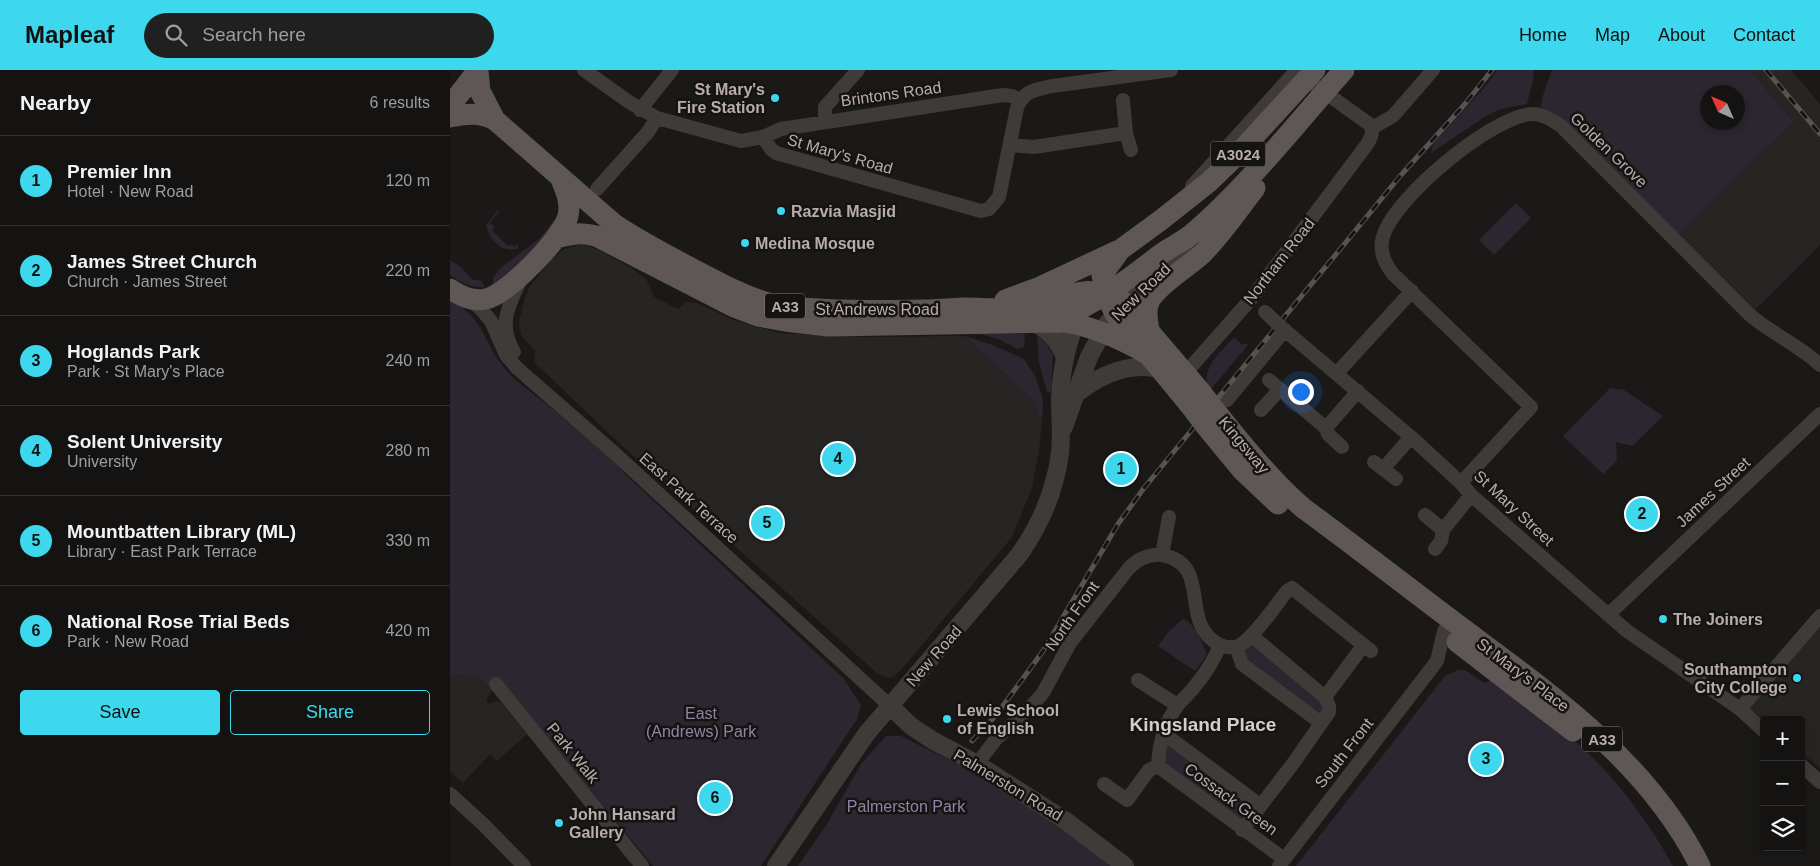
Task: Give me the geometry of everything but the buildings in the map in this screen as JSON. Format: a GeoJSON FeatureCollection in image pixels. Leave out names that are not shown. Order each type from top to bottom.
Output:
{"type":"FeatureCollection","features":[{"type":"Feature","properties":{"kind":"main road"},"geometry":{"type":"LineString","coordinates":[[450,106],[478,70]]}},
{"type":"Feature","properties":{"kind":"main road"},"geometry":{"type":"LineString","coordinates":[[478,70],[480,91],[495,120]]}},
{"type":"Feature","properties":{"kind":"main road","name":"A3024"},"geometry":{"type":"LineString","coordinates":[[1100,286],[1122,284],[1162,253],[1190,235],[1270,156],[1344,70]]}},
{"type":"Feature","properties":{"kind":"main road","name":"A3024"},"geometry":{"type":"LineString","coordinates":[[1078,316],[1100,286],[1120,250],[1209,182],[1236,156],[1303,73]]}},
{"type":"Feature","properties":{"kind":"main road"},"geometry":{"type":"LineString","coordinates":[[450,117],[476,113],[486,115],[495,120]]}},
{"type":"Feature","properties":{"kind":"main road","name":"St Andrews Road"},"geometry":{"type":"LineString","coordinates":[[495,120],[561,179],[633,238],[721,284],[764,302],[814,309],[894,311],[1017,308],[1050,301],[1100,286]]}},
{"type":"Feature","properties":{"kind":"main road"},"geometry":{"type":"LineString","coordinates":[[1149,330],[1147,321],[1148,307],[1154,294],[1189,266],[1215,240],[1256,187],[1270,156]]}},
{"type":"Feature","properties":{"kind":"main road"},"geometry":{"type":"LineString","coordinates":[[450,289],[469,299],[486,299],[498,294],[524,272],[556,238],[566,223],[569,210],[568,195],[561,179]]}},
{"type":"Feature","properties":{"kind":"main road","name":"St Andrews Road"},"geometry":{"type":"LineString","coordinates":[[556,238],[576,233],[596,236],[734,307],[758,316],[785,321],[828,326],[1043,322],[1078,316]]}},
{"type":"Feature","properties":{"kind":"main road"},"geometry":{"type":"LineString","coordinates":[[966,308],[992,304],[1040,288],[1120,250]]}},
{"type":"Feature","properties":{"kind":"main road","name":"Kingsway"},"geometry":{"type":"LineString","coordinates":[[1100,286],[1114,316],[1166,366],[1195,398],[1216,413],[1260,466],[1282,489],[1450,628]]}},
{"type":"Feature","properties":{"kind":"main road","name":"A33"},"geometry":{"type":"LineString","coordinates":[[1078,316],[1114,316]]}},
{"type":"Feature","properties":{"kind":"main road","name":"Kingsway"},"geometry":{"type":"LineString","coordinates":[[1114,316],[1149,330],[1166,366]]}},
{"type":"Feature","properties":{"kind":"main road","name":"St Mary's Place"},"geometry":{"type":"LineString","coordinates":[[1450,628],[1466,649],[1593,748],[1617,773],[1649,812],[1684,866]]}},
{"type":"Feature","properties":{"kind":"main road","name":"St Mary's Place"},"geometry":{"type":"LineString","coordinates":[[1450,628],[1561,702],[1619,755],[1683,834],[1700,866]]}},
{"type":"Feature","properties":{"kind":"street","name":"St Mary's Road"},"geometry":{"type":"LineString","coordinates":[[584,70],[640,110],[657,118],[741,141],[763,137],[776,154],[970,210],[981,211],[989,209],[999,197],[1010,145]]}},
{"type":"Feature","properties":{"kind":"street"},"geometry":{"type":"LineString","coordinates":[[640,110],[672,70]]}},
{"type":"Feature","properties":{"kind":"street"},"geometry":{"type":"LineString","coordinates":[[825,121],[824,107],[858,70]]}},
{"type":"Feature","properties":{"kind":"street"},"geometry":{"type":"LineString","coordinates":[[1126,133],[1034,147],[1010,145],[1020,100],[1025,94],[1033,90],[1171,70]]}},
{"type":"Feature","properties":{"kind":"street"},"geometry":{"type":"LineString","coordinates":[[1303,73],[1372,128],[1392,116],[1433,70]]}},
{"type":"Feature","properties":{"kind":"street","name":"Brintons Road"},"geometry":{"type":"LineString","coordinates":[[763,137],[781,129],[825,121],[1002,95],[1012,96],[1020,100]]}},
{"type":"Feature","properties":{"kind":"street"},"geometry":{"type":"LineString","coordinates":[[1123,100],[1126,133],[1130,150]]}},
{"type":"Feature","properties":{"kind":"street","name":"Golden Grove"},"geometry":{"type":"LineString","coordinates":[[1461,483],[1531,407],[1393,274],[1386,265],[1382,242],[1388,224],[1425,181],[1458,152],[1510,120],[1534,114],[1549,119],[1561,126],[1750,315],[1806,352],[1820,365]]}},
{"type":"Feature","properties":{"kind":"street"},"geometry":{"type":"LineString","coordinates":[[597,189],[648,132],[657,118]]}},
{"type":"Feature","properties":{"kind":"street","name":"Northam Road"},"geometry":{"type":"LineString","coordinates":[[1166,366],[1202,354],[1251,300],[1368,143],[1372,134],[1372,128]]}},
{"type":"Feature","properties":{"kind":"street","name":"New Road"},"geometry":{"type":"LineString","coordinates":[[1061,434],[1089,357],[1114,316],[1171,264],[1190,235]]}},
{"type":"Feature","properties":{"kind":"street","name":"East Park Terrace"},"geometry":{"type":"LineString","coordinates":[[524,272],[509,304],[505,328],[507,339],[530,378]]}},
{"type":"Feature","properties":{"kind":"street"},"geometry":{"type":"LineString","coordinates":[[1337,373],[1412,291]]}},
{"type":"Feature","properties":{"kind":"street","name":"East Park Terrace"},"geometry":{"type":"LineString","coordinates":[[469,299],[480,308],[490,321],[506,355],[517,368],[611,450],[890,706]]}},
{"type":"Feature","properties":{"kind":"street","name":"St Mary Street"},"geometry":{"type":"LineString","coordinates":[[1251,300],[1411,437],[1472,495],[1608,615],[1641,641],[1740,709],[1760,727]]}},
{"type":"Feature","properties":{"kind":"street","name":"New Road"},"geometry":{"type":"LineString","coordinates":[[776,866],[864,737],[1020,555],[1044,515],[1056,474],[1061,434],[1060,398],[1065,358],[1078,316]]}},
{"type":"Feature","properties":{"kind":"street"},"geometry":{"type":"LineString","coordinates":[[1043,322],[1057,340],[1065,358]]}},
{"type":"Feature","properties":{"kind":"street"},"geometry":{"type":"LineString","coordinates":[[1216,413],[1262,373],[1283,328]]}},
{"type":"Feature","properties":{"kind":"street"},"geometry":{"type":"LineString","coordinates":[[1076,394],[1102,377],[1118,371],[1141,366],[1166,366],[1184,356],[1202,354]]}},
{"type":"Feature","properties":{"kind":"street"},"geometry":{"type":"LineString","coordinates":[[1262,373],[1326,428],[1328,434],[1342,447]]}},
{"type":"Feature","properties":{"kind":"street"},"geometry":{"type":"LineString","coordinates":[[1261,410],[1280,389]]}},
{"type":"Feature","properties":{"kind":"street"},"geometry":{"type":"LineString","coordinates":[[1326,428],[1358,391]]}},
{"type":"Feature","properties":{"kind":"street","name":"James Street"},"geometry":{"type":"LineString","coordinates":[[1608,615],[1820,414]]}},
{"type":"Feature","properties":{"kind":"street"},"geometry":{"type":"LineString","coordinates":[[1396,479],[1379,466],[1411,437]]}},
{"type":"Feature","properties":{"kind":"street"},"geometry":{"type":"LineString","coordinates":[[1435,549],[1441,541],[1442,530],[1472,495]]}},
{"type":"Feature","properties":{"kind":"street"},"geometry":{"type":"LineString","coordinates":[[1425,515],[1442,530]]}},
{"type":"Feature","properties":{"kind":"street"},"geometry":{"type":"LineString","coordinates":[[1169,516],[1162,555],[1174,559],[1190,574],[1193,584],[1194,606],[1199,621],[1208,637],[1220,646],[1236,647],[1244,643],[1252,636],[1287,591],[1292,588],[1367,649],[1325,697]]}},
{"type":"Feature","properties":{"kind":"street","name":"North Front"},"geometry":{"type":"LineString","coordinates":[[977,764],[996,739],[1030,708],[1043,693],[1070,643],[1129,568],[1143,557],[1162,555]]}},
{"type":"Feature","properties":{"kind":"street"},"geometry":{"type":"LineString","coordinates":[[1740,709],[1820,616]]}},
{"type":"Feature","properties":{"kind":"street","name":"South Front"},"geometry":{"type":"LineString","coordinates":[[1281,863],[1437,661],[1450,628]]}},
{"type":"Feature","properties":{"kind":"street"},"geometry":{"type":"LineString","coordinates":[[1242,830],[1292,765],[1329,712],[1329,706],[1325,697],[1252,636]]}},
{"type":"Feature","properties":{"kind":"street"},"geometry":{"type":"LineString","coordinates":[[1104,784],[1127,800],[1149,770],[1158,766],[1159,748],[1163,733],[1178,705],[1192,690],[1220,646]]}},
{"type":"Feature","properties":{"kind":"street"},"geometry":{"type":"LineString","coordinates":[[1236,647],[1242,664],[1321,723]]}},
{"type":"Feature","properties":{"kind":"street","name":"South Front"},"geometry":{"type":"LineString","coordinates":[[1437,661],[1466,649]]}},
{"type":"Feature","properties":{"kind":"street"},"geometry":{"type":"LineString","coordinates":[[1138,680],[1178,705]]}},
{"type":"Feature","properties":{"kind":"street","name":"Park Walk"},"geometry":{"type":"LineString","coordinates":[[496,684],[642,866]]}},
{"type":"Feature","properties":{"kind":"street","name":"Palmerston Road"},"geometry":{"type":"LineString","coordinates":[[890,706],[911,726],[977,764],[1066,821],[1125,866]]}},
{"type":"Feature","properties":{"kind":"street","name":"Cossack Green"},"geometry":{"type":"LineString","coordinates":[[1163,733],[1260,805]]}},
{"type":"Feature","properties":{"kind":"street","name":"Cossack Green"},"geometry":{"type":"LineString","coordinates":[[1158,766],[1242,830],[1281,863]]}},
{"type":"Feature","properties":{"kind":"street"},"geometry":{"type":"LineString","coordinates":[[1805,769],[1820,782]]}},
{"type":"Feature","properties":{"kind":"street"},"geometry":{"type":"LineString","coordinates":[[450,794],[484,824],[524,866]]}},
{"type":"Feature","properties":{"kind":"shaded area"},"geometry":{"type":"Polygon","coordinates":[[[1750,70],[1791,70],[1820,104],[1820,245],[1755,310],[1679,235],[1794,122],[1750,70]]]}},
{"type":"Feature","properties":{"kind":"shaded area"},"geometry":{"type":"Polygon","coordinates":[[[577,245],[586,245],[601,251],[630,267],[646,279],[654,297],[678,309],[687,302],[697,303],[734,320],[779,333],[866,337],[964,336],[1033,400],[1042,422],[1039,449],[1032,488],[1012,537],[902,669],[893,677],[888,678],[877,673],[617,441],[535,363],[534,354],[536,352],[521,335],[519,322],[525,297],[530,286],[553,258],[563,250],[577,245]]]}},
{"type":"Feature","properties":{"kind":"shaded area","name":"Southampton City College"},"geometry":{"type":"Polygon","coordinates":[[[1820,624],[1820,768],[1805,755],[1805,716],[1760,717],[1749,708],[1820,624]]]}},
{"type":"Feature","properties":{"kind":"shaded area"},"geometry":{"type":"Polygon","coordinates":[[[450,674],[478,677],[491,688],[491,692],[486,699],[489,704],[496,701],[501,703],[527,734],[497,761],[490,754],[463,783],[450,771],[450,674]]]}},
{"type":"Feature","properties":{"kind":"green space"},"geometry":{"type":"Polygon","coordinates":[[[1497,70],[1533,70],[1534,77],[1527,104],[1501,109],[1486,116],[1431,153],[1433,144],[1484,88],[1497,70]]]}},
{"type":"Feature","properties":{"kind":"green space"},"geometry":{"type":"Polygon","coordinates":[[[1552,70],[1750,70],[1794,122],[1679,235],[1560,118],[1541,107],[1542,98],[1552,70]]]}},
{"type":"Feature","properties":{"kind":"green space"},"geometry":{"type":"Polygon","coordinates":[[[1516,203],[1531,218],[1494,255],[1479,240],[1516,203]]]}},
{"type":"Feature","properties":{"kind":"green space"},"geometry":{"type":"Polygon","coordinates":[[[497,211],[500,211],[490,222],[495,227],[492,230],[508,246],[511,244],[515,247],[517,244],[519,248],[502,248],[490,236],[486,225],[497,211]]]}},
{"type":"Feature","properties":{"kind":"green space"},"geometry":{"type":"Polygon","coordinates":[[[554,220],[556,222],[555,225],[512,271],[493,284],[493,278],[499,269],[539,239],[554,220]]]}},
{"type":"Feature","properties":{"kind":"green space"},"geometry":{"type":"Polygon","coordinates":[[[450,260],[461,267],[473,280],[481,280],[485,287],[475,287],[466,284],[450,275],[450,260]]]}},
{"type":"Feature","properties":{"kind":"green space","name":"East (Andrews) Park"},"geometry":{"type":"Polygon","coordinates":[[[450,300],[476,321],[495,355],[511,376],[577,429],[607,456],[844,679],[861,705],[857,719],[761,866],[653,866],[520,705],[491,688],[478,677],[450,674],[450,300]]]}},
{"type":"Feature","properties":{"kind":"green space"},"geometry":{"type":"Polygon","coordinates":[[[977,333],[1025,334],[1024,347],[1018,349],[998,339],[977,333]]]}},
{"type":"Feature","properties":{"kind":"green space"},"geometry":{"type":"Polygon","coordinates":[[[964,336],[993,345],[1024,359],[1035,376],[1043,399],[1042,422],[1033,400],[964,336]]]}},
{"type":"Feature","properties":{"kind":"green space"},"geometry":{"type":"Polygon","coordinates":[[[1037,336],[1045,342],[1053,355],[1051,393],[1047,392],[1039,363],[1037,336]]]}},
{"type":"Feature","properties":{"kind":"green space"},"geometry":{"type":"Polygon","coordinates":[[[1234,337],[1242,345],[1246,343],[1248,345],[1210,390],[1207,383],[1209,368],[1234,337]]]}},
{"type":"Feature","properties":{"kind":"green space"},"geometry":{"type":"Polygon","coordinates":[[[1610,388],[1624,390],[1663,416],[1632,446],[1616,442],[1617,461],[1603,474],[1563,436],[1610,388]]]}},
{"type":"Feature","properties":{"kind":"green space"},"geometry":{"type":"Polygon","coordinates":[[[1183,619],[1191,624],[1201,640],[1207,655],[1195,671],[1158,646],[1170,630],[1183,619]]]}},
{"type":"Feature","properties":{"kind":"green space"},"geometry":{"type":"Polygon","coordinates":[[[1253,644],[1319,698],[1324,711],[1320,714],[1315,714],[1248,664],[1243,653],[1249,645],[1253,644]]]}},
{"type":"Feature","properties":{"kind":"green space"},"geometry":{"type":"Polygon","coordinates":[[[1458,670],[1465,670],[1484,683],[1492,680],[1546,718],[1580,746],[1625,794],[1651,829],[1673,866],[1296,866],[1445,676],[1458,670]]]}},
{"type":"Feature","properties":{"kind":"green space","name":"Palmerston Park"},"geometry":{"type":"Polygon","coordinates":[[[886,736],[901,736],[987,779],[1077,839],[1110,866],[798,866],[827,824],[861,764],[886,736]]]}},
{"type":"Feature","properties":{"kind":"green space"},"geometry":{"type":"Polygon","coordinates":[[[1171,745],[1251,806],[1246,817],[1240,820],[1168,769],[1165,761],[1167,747],[1171,745]]]}},
{"type":"Feature","properties":{"kind":"railway"},"geometry":{"type":"LineString","coordinates":[[972,741],[997,714],[1043,651],[1118,524],[1144,488],[1401,175],[1465,104],[1492,70]]}},
{"type":"Feature","properties":{"kind":"railway"},"geometry":{"type":"LineString","coordinates":[[1766,70],[1820,134]]}},
{"type":"Feature","properties":{"kind":"place","name":"St Mary's Fire Station"},"geometry":{"type":"Point","coordinates":[775,98]}},
{"type":"Feature","properties":{"kind":"place","name":"Razvia Masjid"},"geometry":{"type":"Point","coordinates":[781,211]}},
{"type":"Feature","properties":{"kind":"place","name":"Medina Mosque"},"geometry":{"type":"Point","coordinates":[745,243]}},
{"type":"Feature","properties":{"kind":"place","name":"Solent University"},"geometry":{"type":"Point","coordinates":[838,459]}},
{"type":"Feature","properties":{"kind":"place","name":"Premier Inn"},"geometry":{"type":"Point","coordinates":[1121,469]}},
{"type":"Feature","properties":{"kind":"place","name":"James Street Church"},"geometry":{"type":"Point","coordinates":[1642,514]}},
{"type":"Feature","properties":{"kind":"place","name":"Mountbatten Library (ML)"},"geometry":{"type":"Point","coordinates":[767,523]}},
{"type":"Feature","properties":{"kind":"place","name":"The Joiners"},"geometry":{"type":"Point","coordinates":[1663,619]}},
{"type":"Feature","properties":{"kind":"place","name":"Southampton City College"},"geometry":{"type":"Point","coordinates":[1797,678]}},
{"type":"Feature","properties":{"kind":"place","name":"Lewis School of English"},"geometry":{"type":"Point","coordinates":[947,719]}},
{"type":"Feature","properties":{"kind":"place","name":"Hoglands Park"},"geometry":{"type":"Point","coordinates":[1486,759]}},
{"type":"Feature","properties":{"kind":"place","name":"National Rose Trial Beds"},"geometry":{"type":"Point","coordinates":[715,798]}},
{"type":"Feature","properties":{"kind":"place","name":"John Hansard Gallery"},"geometry":{"type":"Point","coordinates":[559,823]}},
{"type":"Feature","properties":{"kind":"district","name":"Kingsland Place"},"geometry":{"type":"Point","coordinates":[1203,724]}}]}
